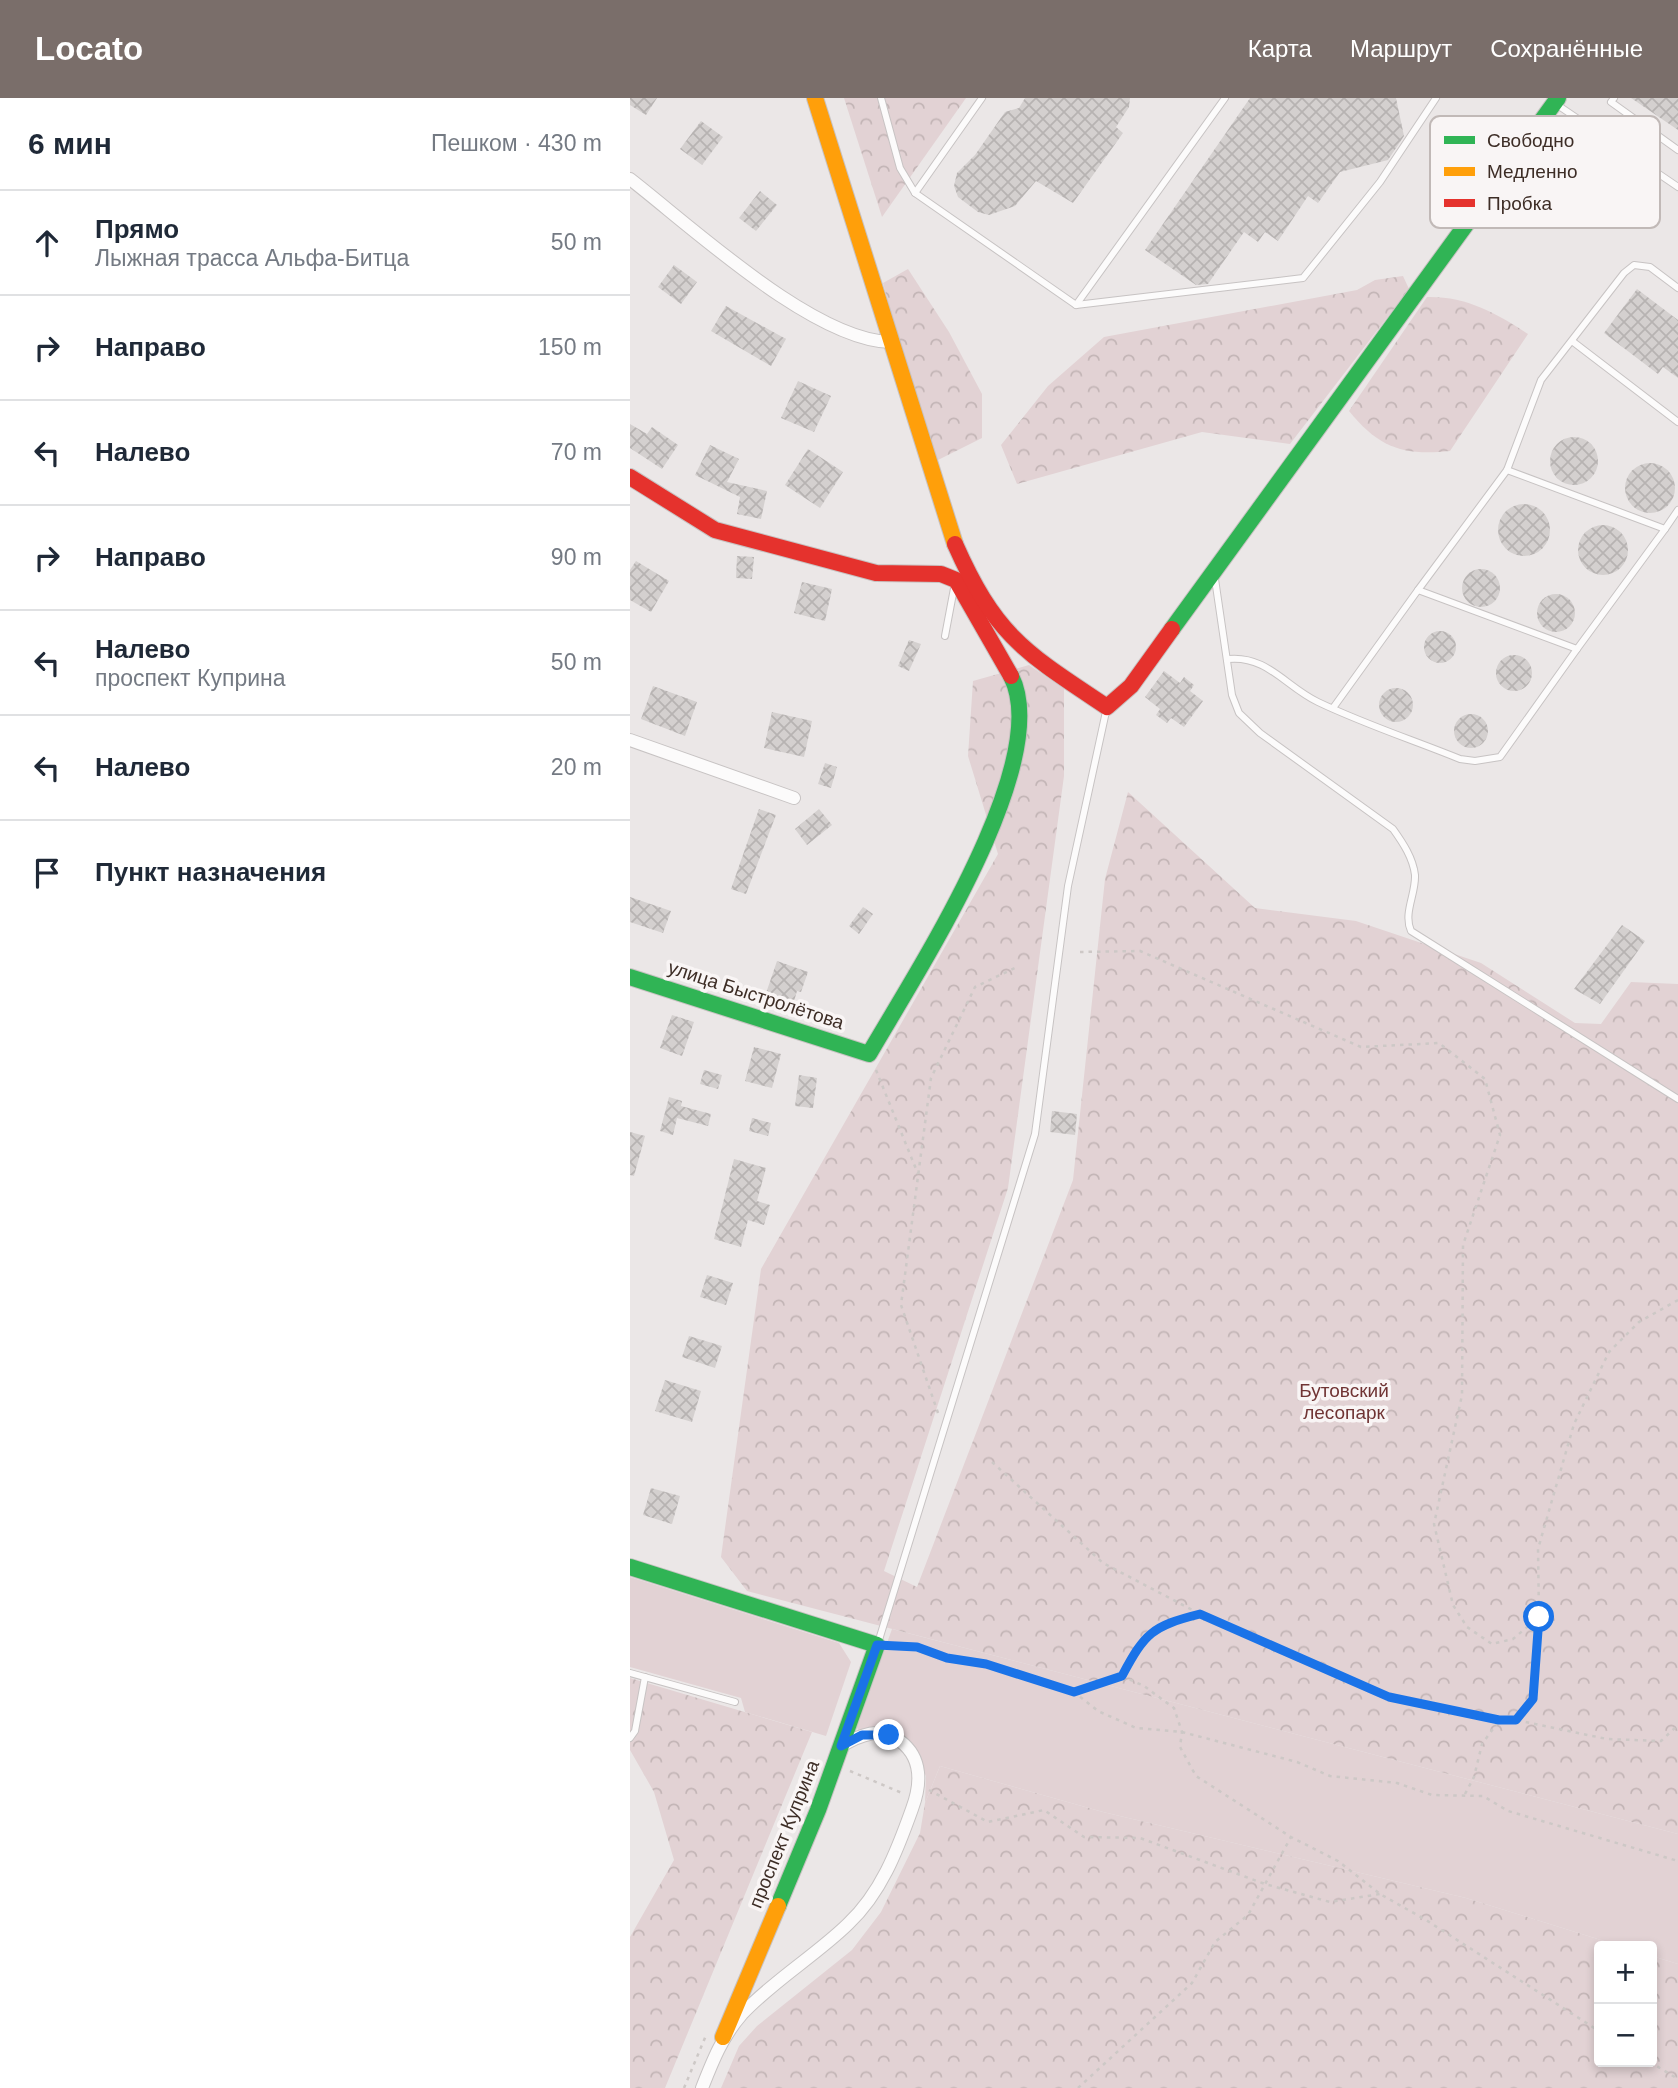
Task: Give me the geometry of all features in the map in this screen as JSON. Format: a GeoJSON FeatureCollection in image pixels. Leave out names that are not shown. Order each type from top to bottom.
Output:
{"type":"FeatureCollection","features":[{"type":"Feature","properties":{"kind":"street"},"geometry":{"type":"LineString","coordinates":[[815,98],[949,531],[984,602],[1010,637],[1032,656],[1107,707],[1131,686],[1463,228]]}},
{"type":"Feature","properties":{"kind":"street"},"geometry":{"type":"LineString","coordinates":[[1544,116],[1556,100]]}},
{"type":"Feature","properties":{"kind":"street"},"geometry":{"type":"LineString","coordinates":[[630,179],[792,305],[855,336],[890,342]]}},
{"type":"Feature","properties":{"kind":"street"},"geometry":{"type":"LineString","coordinates":[[630,477],[715,530],[876,573],[942,574],[956,580],[971,602],[1014,682],[1020,712],[1018,741],[990,832],[972,875],[869,1054]]}},
{"type":"Feature","properties":{"kind":"street"},"geometry":{"type":"LineString","coordinates":[[630,740],[794,798]]}},
{"type":"Feature","properties":{"kind":"street","name":"улица Быстролётова"},"geometry":{"type":"LineString","coordinates":[[630,977],[869,1054]]}},
{"type":"Feature","properties":{"kind":"street"},"geometry":{"type":"LineString","coordinates":[[630,1567],[877,1645]]}},
{"type":"Feature","properties":{"kind":"street","name":"проспект Куприна"},"geometry":{"type":"LineString","coordinates":[[723,2037],[834,1765],[877,1645]]}},
{"type":"Feature","properties":{"kind":"street"},"geometry":{"type":"LineString","coordinates":[[702,2088],[723,2037],[761,1995],[834,1937],[863,1908],[892,1861],[916,1799],[919,1784],[915,1759],[895,1738],[869,1733],[841,1746]]}},
{"type":"Feature","properties":{"kind":"lane"},"geometry":{"type":"LineString","coordinates":[[881,98],[900,168],[915,193],[1076,305],[1303,278],[1380,182],[1436,98]]}},
{"type":"Feature","properties":{"kind":"lane"},"geometry":{"type":"LineString","coordinates":[[915,193],[982,98]]}},
{"type":"Feature","properties":{"kind":"lane"},"geometry":{"type":"LineString","coordinates":[[1076,305],[1225,98]]}},
{"type":"Feature","properties":{"kind":"lane"},"geometry":{"type":"LineString","coordinates":[[1614,98],[1611,102],[1631,116]]}},
{"type":"Feature","properties":{"kind":"lane"},"geometry":{"type":"LineString","coordinates":[[1556,100],[1578,116]]}},
{"type":"Feature","properties":{"kind":"lane"},"geometry":{"type":"LineString","coordinates":[[1660,137],[1678,150]]}},
{"type":"Feature","properties":{"kind":"lane"},"geometry":{"type":"LineString","coordinates":[[1660,174],[1678,187]]}},
{"type":"Feature","properties":{"kind":"lane"},"geometry":{"type":"LineString","coordinates":[[1333,708],[1507,471],[1541,380],[1624,273],[1634,265],[1650,267],[1678,288]]}},
{"type":"Feature","properties":{"kind":"lane"},"geometry":{"type":"LineString","coordinates":[[1572,341],[1678,422]]}},
{"type":"Feature","properties":{"kind":"lane"},"geometry":{"type":"LineString","coordinates":[[1507,471],[1665,529]]}},
{"type":"Feature","properties":{"kind":"lane"},"geometry":{"type":"LineString","coordinates":[[1228,659],[1250,659],[1262,664],[1316,701],[1460,759],[1490,760],[1500,757],[1678,510]]}},
{"type":"Feature","properties":{"kind":"lane"},"geometry":{"type":"LineString","coordinates":[[1214,573],[1232,695],[1239,713],[1260,733],[1393,829],[1404,843],[1415,877],[1408,923],[1411,931],[1678,1099]]}},
{"type":"Feature","properties":{"kind":"lane"},"geometry":{"type":"LineString","coordinates":[[945,636],[950,598],[956,580]]}},
{"type":"Feature","properties":{"kind":"lane"},"geometry":{"type":"LineString","coordinates":[[1418,590],[1577,649]]}},
{"type":"Feature","properties":{"kind":"lane"},"geometry":{"type":"LineString","coordinates":[[877,1645],[1035,1134],[1068,886],[1107,707]]}},
{"type":"Feature","properties":{"kind":"lane"},"geometry":{"type":"LineString","coordinates":[[630,1673],[735,1702]]}},
{"type":"Feature","properties":{"kind":"lane"},"geometry":{"type":"LineString","coordinates":[[630,1738],[635,1731],[645,1677]]}},
{"type":"Feature","properties":{"kind":"path"},"geometry":{"type":"LineString","coordinates":[[1080,953],[1140,951],[1361,1047],[1439,1043],[1485,1079],[1500,1135],[1463,1245],[1462,1395],[1434,1524],[1453,1605],[1467,1627],[1492,1643],[1513,1639],[1539,1617]]}},
{"type":"Feature","properties":{"kind":"path"},"geometry":{"type":"LineString","coordinates":[[938,1413],[901,1305],[931,1079],[975,987],[1019,966]]}},
{"type":"Feature","properties":{"kind":"path"},"geometry":{"type":"LineString","coordinates":[[869,1054],[918,1175]]}},
{"type":"Feature","properties":{"kind":"path"},"geometry":{"type":"LineString","coordinates":[[1516,1720],[1533,1699],[1539,1617],[1538,1549],[1574,1424],[1609,1352],[1639,1322],[1678,1300]]}},
{"type":"Feature","properties":{"kind":"path"},"geometry":{"type":"LineString","coordinates":[[992,1462],[1103,1563],[1200,1614],[1389,1697],[1499,1720],[1516,1720],[1607,1738],[1661,1741],[1678,1725]]}},
{"type":"Feature","properties":{"kind":"path"},"geometry":{"type":"LineString","coordinates":[[1122,1676],[1141,1640],[1168,1622],[1200,1614]]}},
{"type":"Feature","properties":{"kind":"path"},"geometry":{"type":"LineString","coordinates":[[877,1645],[917,1647],[947,1658],[986,1664],[1074,1692],[1116,1721],[1136,1728],[1182,1732],[1297,1762],[1330,1776],[1397,1783],[1432,1795],[1483,1796],[1508,1811],[1678,1861]]}},
{"type":"Feature","properties":{"kind":"path"},"geometry":{"type":"LineString","coordinates":[[1074,1692],[1122,1676],[1144,1686],[1174,1708],[1182,1732],[1180,1747],[1196,1776],[1291,1838],[1338,1861],[1380,1894],[1426,1920],[1594,2028]]}},
{"type":"Feature","properties":{"kind":"path"},"geometry":{"type":"LineString","coordinates":[[1465,1794],[1474,1777],[1482,1744],[1499,1720]]}},
{"type":"Feature","properties":{"kind":"path"},"geometry":{"type":"LineString","coordinates":[[834,1765],[916,1799]]}},
{"type":"Feature","properties":{"kind":"path"},"geometry":{"type":"LineString","coordinates":[[919,1784],[988,1822],[1044,1810],[1084,1837],[1140,1838],[1265,1884],[1330,1902],[1380,1894]]}},
{"type":"Feature","properties":{"kind":"path"},"geometry":{"type":"LineString","coordinates":[[1078,2088],[1192,1983],[1215,1942],[1248,1915],[1291,1838]]}},
{"type":"Feature","properties":{"kind":"path"},"geometry":{"type":"LineString","coordinates":[[684,2088],[710,2025]]}},
{"type":"Feature","properties":{"kind":"path"},"geometry":{"type":"LineString","coordinates":[[1657,2066],[1678,2079]]}},
{"type":"Feature","properties":{"kind":"green space"},"geometry":{"type":"Polygon","coordinates":[[[844,98],[966,98],[882,217],[844,98]]]}},
{"type":"Feature","properties":{"kind":"green space"},"geometry":{"type":"Polygon","coordinates":[[[908,269],[949,332],[982,394],[982,438],[932,463],[883,283],[908,269]]]}},
{"type":"Feature","properties":{"kind":"green space"},"geometry":{"type":"Polygon","coordinates":[[[1403,276],[1409,289],[1290,444],[1202,432],[1017,484],[1001,445],[1048,386],[1104,337],[1357,290],[1375,280],[1403,276]]]}},
{"type":"Feature","properties":{"kind":"green space"},"geometry":{"type":"Polygon","coordinates":[[[1427,297],[1455,299],[1480,307],[1528,334],[1450,451],[1419,452],[1394,447],[1371,434],[1349,411],[1427,297]]]}},
{"type":"Feature","properties":{"kind":"green space","name":"Бутовский лесопарк"},"geometry":{"type":"Polygon","coordinates":[[[1029,665],[1064,689],[1064,776],[1008,1188],[884,1571],[917,1587],[1073,1180],[1105,879],[1128,792],[1255,908],[1356,921],[1481,963],[1575,1023],[1601,1024],[1631,982],[1678,984],[1678,1834],[747,1591],[721,1557],[761,1269],[998,854],[968,756],[973,681],[1029,665]]]}},
{"type":"Feature","properties":{"kind":"green space"},"geometry":{"type":"Polygon","coordinates":[[[630,1577],[839,1643],[851,1662],[826,1736],[745,1712],[741,1698],[630,1667],[630,1577]]]}},
{"type":"Feature","properties":{"kind":"green space"},"geometry":{"type":"Polygon","coordinates":[[[892,1629],[1678,1834],[1678,1964],[1657,1958],[1657,1941],[1604,1941],[1466,1898],[1103,1812],[940,1766],[925,1803],[926,1776],[913,1749],[858,1731],[857,1727],[892,1629]]]}},
{"type":"Feature","properties":{"kind":"green space"},"geometry":{"type":"Polygon","coordinates":[[[630,1678],[812,1732],[665,2088],[630,2088],[630,1937],[674,1860],[654,1792],[630,1750],[630,1678]]]}},
{"type":"Feature","properties":{"kind":"green space"},"geometry":{"type":"Polygon","coordinates":[[[940,1766],[1103,1812],[1466,1898],[1604,1941],[1594,1941],[1594,2067],[1657,2067],[1657,1958],[1678,1964],[1678,2088],[721,2088],[739,2046],[757,2026],[852,1950],[881,1912],[920,1833],[925,1803],[940,1766]]]}},
{"type":"Feature","properties":{"kind":"building"},"geometry":{"type":"Polygon","coordinates":[[[630,98],[657,98],[646,115],[630,105],[630,98]]]}},
{"type":"Feature","properties":{"kind":"building"},"geometry":{"type":"Polygon","coordinates":[[[1025,98],[1130,98],[1129,107],[1116,127],[1123,133],[1073,203],[1036,181],[1015,206],[989,215],[978,212],[958,197],[954,186],[957,173],[975,155],[1005,112],[1019,108],[1025,98]]]}},
{"type":"Feature","properties":{"kind":"building"},"geometry":{"type":"Polygon","coordinates":[[[1250,98],[1396,98],[1404,136],[1388,160],[1340,172],[1318,203],[1308,196],[1278,241],[1265,232],[1258,242],[1244,232],[1208,284],[1196,285],[1145,250],[1250,98]]]}},
{"type":"Feature","properties":{"kind":"building"},"geometry":{"type":"Polygon","coordinates":[[[1631,98],[1678,98],[1678,130],[1631,98]]]}},
{"type":"Feature","properties":{"kind":"building"},"geometry":{"type":"Polygon","coordinates":[[[701,121],[723,137],[702,165],[680,149],[701,121]]]}},
{"type":"Feature","properties":{"kind":"building"},"geometry":{"type":"Polygon","coordinates":[[[760,191],[777,205],[756,231],[739,218],[760,191]]]}},
{"type":"Feature","properties":{"kind":"building"},"geometry":{"type":"Polygon","coordinates":[[[674,265],[697,282],[681,304],[658,287],[674,265]]]}},
{"type":"Feature","properties":{"kind":"building"},"geometry":{"type":"Polygon","coordinates":[[[1637,289],[1678,320],[1678,378],[1663,367],[1658,374],[1604,333],[1637,289]]]}},
{"type":"Feature","properties":{"kind":"building"},"geometry":{"type":"Polygon","coordinates":[[[726,306],[786,339],[771,366],[711,331],[726,306]]]}},
{"type":"Feature","properties":{"kind":"building"},"geometry":{"type":"Polygon","coordinates":[[[798,381],[831,396],[814,432],[781,418],[798,381]]]}},
{"type":"Feature","properties":{"kind":"building"},"geometry":{"type":"Polygon","coordinates":[[[630,424],[647,434],[652,427],[678,445],[662,469],[630,448],[630,424]]]}},
{"type":"Feature","properties":{"kind":"building"},"geometry":{"type":"Polygon","coordinates":[[[1574,437],[1591,444],[1598,461],[1591,478],[1574,485],[1557,478],[1550,461],[1557,444],[1574,437]]]}},
{"type":"Feature","properties":{"kind":"building"},"geometry":{"type":"Polygon","coordinates":[[[710,445],[739,459],[727,482],[767,491],[761,519],[737,514],[740,497],[695,475],[710,445]]]}},
{"type":"Feature","properties":{"kind":"building"},"geometry":{"type":"Polygon","coordinates":[[[808,449],[843,472],[820,508],[785,485],[808,449]]]}},
{"type":"Feature","properties":{"kind":"building"},"geometry":{"type":"Polygon","coordinates":[[[1640,464],[1660,464],[1674,478],[1674,498],[1660,512],[1640,512],[1626,498],[1626,478],[1640,464]]]}},
{"type":"Feature","properties":{"kind":"building"},"geometry":{"type":"Polygon","coordinates":[[[1524,504],[1534,506],[1542,512],[1548,520],[1548,540],[1542,548],[1534,554],[1524,556],[1514,554],[1506,548],[1500,540],[1498,530],[1500,520],[1506,512],[1514,506],[1524,504]]]}},
{"type":"Feature","properties":{"kind":"building"},"geometry":{"type":"Polygon","coordinates":[[[1603,525],[1621,532],[1628,550],[1621,568],[1603,575],[1585,568],[1578,550],[1585,532],[1603,525]]]}},
{"type":"Feature","properties":{"kind":"building"},"geometry":{"type":"Polygon","coordinates":[[[737,556],[754,557],[752,579],[736,578],[737,556]]]}},
{"type":"Feature","properties":{"kind":"building"},"geometry":{"type":"Polygon","coordinates":[[[636,561],[669,581],[651,612],[630,600],[630,570],[636,561]]]}},
{"type":"Feature","properties":{"kind":"building"},"geometry":{"type":"Polygon","coordinates":[[[1481,569],[1495,574],[1500,588],[1495,602],[1481,607],[1467,602],[1462,588],[1467,574],[1481,569]]]}},
{"type":"Feature","properties":{"kind":"building"},"geometry":{"type":"Polygon","coordinates":[[[802,582],[832,589],[825,621],[794,613],[802,582]]]}},
{"type":"Feature","properties":{"kind":"building"},"geometry":{"type":"Polygon","coordinates":[[[1556,594],[1569,600],[1575,613],[1569,626],[1556,632],[1543,626],[1537,613],[1543,600],[1556,594]]]}},
{"type":"Feature","properties":{"kind":"building"},"geometry":{"type":"Polygon","coordinates":[[[1440,631],[1451,636],[1456,647],[1451,658],[1440,663],[1429,658],[1424,647],[1429,636],[1440,631]]]}},
{"type":"Feature","properties":{"kind":"building"},"geometry":{"type":"Polygon","coordinates":[[[909,640],[921,644],[909,671],[898,666],[909,640]]]}},
{"type":"Feature","properties":{"kind":"building"},"geometry":{"type":"Polygon","coordinates":[[[1514,655],[1527,660],[1532,673],[1527,686],[1514,691],[1501,686],[1496,673],[1501,660],[1514,655]]]}},
{"type":"Feature","properties":{"kind":"building"},"geometry":{"type":"Polygon","coordinates":[[[1164,671],[1180,683],[1184,677],[1194,685],[1190,691],[1203,701],[1184,727],[1171,718],[1167,723],[1156,715],[1160,709],[1145,697],[1164,671]]]}},
{"type":"Feature","properties":{"kind":"building"},"geometry":{"type":"Polygon","coordinates":[[[653,686],[697,702],[685,736],[641,719],[653,686]]]}},
{"type":"Feature","properties":{"kind":"building"},"geometry":{"type":"Polygon","coordinates":[[[1396,688],[1408,693],[1413,705],[1408,717],[1396,722],[1384,717],[1379,705],[1384,693],[1396,688]]]}},
{"type":"Feature","properties":{"kind":"building"},"geometry":{"type":"Polygon","coordinates":[[[772,712],[812,721],[804,757],[764,748],[772,712]]]}},
{"type":"Feature","properties":{"kind":"building"},"geometry":{"type":"Polygon","coordinates":[[[1471,714],[1483,719],[1488,731],[1483,743],[1471,748],[1459,743],[1454,731],[1459,719],[1471,714]]]}},
{"type":"Feature","properties":{"kind":"building"},"geometry":{"type":"Polygon","coordinates":[[[825,763],[837,767],[831,788],[818,784],[825,763]]]}},
{"type":"Feature","properties":{"kind":"building"},"geometry":{"type":"Polygon","coordinates":[[[759,809],[776,815],[746,894],[731,889],[759,809]]]}},
{"type":"Feature","properties":{"kind":"building"},"geometry":{"type":"Polygon","coordinates":[[[819,809],[832,825],[807,845],[795,829],[819,809]]]}},
{"type":"Feature","properties":{"kind":"building"},"geometry":{"type":"Polygon","coordinates":[[[630,897],[671,911],[663,933],[630,922],[630,897]]]}},
{"type":"Feature","properties":{"kind":"building"},"geometry":{"type":"Polygon","coordinates":[[[863,907],[873,914],[859,934],[849,926],[863,907]]]}},
{"type":"Feature","properties":{"kind":"building"},"geometry":{"type":"Polygon","coordinates":[[[1622,925],[1645,941],[1600,1004],[1574,989],[1622,925]]]}},
{"type":"Feature","properties":{"kind":"building"},"geometry":{"type":"Polygon","coordinates":[[[777,961],[808,972],[801,992],[797,991],[792,1008],[764,999],[777,961]]]}},
{"type":"Feature","properties":{"kind":"building"},"geometry":{"type":"Polygon","coordinates":[[[672,1015],[694,1022],[682,1056],[660,1048],[672,1015]]]}},
{"type":"Feature","properties":{"kind":"building"},"geometry":{"type":"Polygon","coordinates":[[[754,1047],[781,1054],[772,1088],[745,1081],[754,1047]]]}},
{"type":"Feature","properties":{"kind":"building"},"geometry":{"type":"Polygon","coordinates":[[[704,1070],[722,1075],[718,1089],[700,1084],[704,1070]]]}},
{"type":"Feature","properties":{"kind":"building"},"geometry":{"type":"Polygon","coordinates":[[[799,1075],[817,1078],[813,1108],[795,1106],[799,1075]]]}},
{"type":"Feature","properties":{"kind":"building"},"geometry":{"type":"Polygon","coordinates":[[[669,1097],[682,1101],[681,1106],[711,1114],[708,1126],[677,1118],[673,1135],[660,1131],[669,1097]]]}},
{"type":"Feature","properties":{"kind":"building"},"geometry":{"type":"Polygon","coordinates":[[[1052,1111],[1077,1114],[1075,1135],[1050,1132],[1052,1111]]]}},
{"type":"Feature","properties":{"kind":"building"},"geometry":{"type":"Polygon","coordinates":[[[752,1118],[771,1123],[768,1136],[749,1131],[752,1118]]]}},
{"type":"Feature","properties":{"kind":"building"},"geometry":{"type":"Polygon","coordinates":[[[630,1132],[645,1136],[634,1176],[630,1175],[630,1132]]]}},
{"type":"Feature","properties":{"kind":"building"},"geometry":{"type":"Polygon","coordinates":[[[734,1159],[766,1168],[757,1201],[770,1205],[764,1225],[748,1220],[741,1247],[714,1239],[734,1159]]]}},
{"type":"Feature","properties":{"kind":"building"},"geometry":{"type":"Polygon","coordinates":[[[707,1275],[733,1283],[726,1305],[700,1297],[707,1275]]]}},
{"type":"Feature","properties":{"kind":"building"},"geometry":{"type":"Polygon","coordinates":[[[689,1336],[722,1346],[715,1368],[682,1357],[689,1336]]]}},
{"type":"Feature","properties":{"kind":"building"},"geometry":{"type":"Polygon","coordinates":[[[665,1380],[701,1391],[692,1422],[655,1411],[665,1380]]]}},
{"type":"Feature","properties":{"kind":"building"},"geometry":{"type":"Polygon","coordinates":[[[651,1488],[680,1496],[672,1524],[643,1515],[651,1488]]]}},
{"type":"Feature","properties":{"kind":"traffic: fast"},"geometry":{"type":"LineString","coordinates":[[1545,116],[1558,98]]}},
{"type":"Feature","properties":{"kind":"traffic: fast"},"geometry":{"type":"LineString","coordinates":[[1172,629],[1463,228]]}},
{"type":"Feature","properties":{"kind":"traffic: fast"},"geometry":{"type":"LineString","coordinates":[[630,977],[869,1054],[945,923],[997,813],[1014,760],[1019,714],[1011,676]]}},
{"type":"Feature","properties":{"kind":"traffic: fast"},"geometry":{"type":"LineString","coordinates":[[630,1567],[877,1645],[818,1810],[778,1906]]}},
{"type":"Feature","properties":{"kind":"traffic: slow"},"geometry":{"type":"LineString","coordinates":[[815,98],[955,544]]}},
{"type":"Feature","properties":{"kind":"traffic: slow"},"geometry":{"type":"LineString","coordinates":[[723,2037],[778,1906]]}},
{"type":"Feature","properties":{"kind":"traffic: jam"},"geometry":{"type":"LineString","coordinates":[[630,477],[715,530],[876,573],[941,574],[956,580],[1011,676]]}},
{"type":"Feature","properties":{"kind":"traffic: jam"},"geometry":{"type":"LineString","coordinates":[[955,544],[985,601],[1016,640],[1055,672],[1107,707],[1131,686],[1172,629]]}},
{"type":"Feature","properties":{"kind":"route"},"geometry":{"type":"LineString","coordinates":[[889,1735],[862,1735],[841,1746],[877,1645],[917,1647],[947,1658],[986,1664],[1074,1692],[1122,1676],[1141,1640],[1168,1622],[1200,1614],[1324,1666],[1389,1697],[1499,1720],[1516,1720],[1533,1699],[1539,1617]]}}]}
